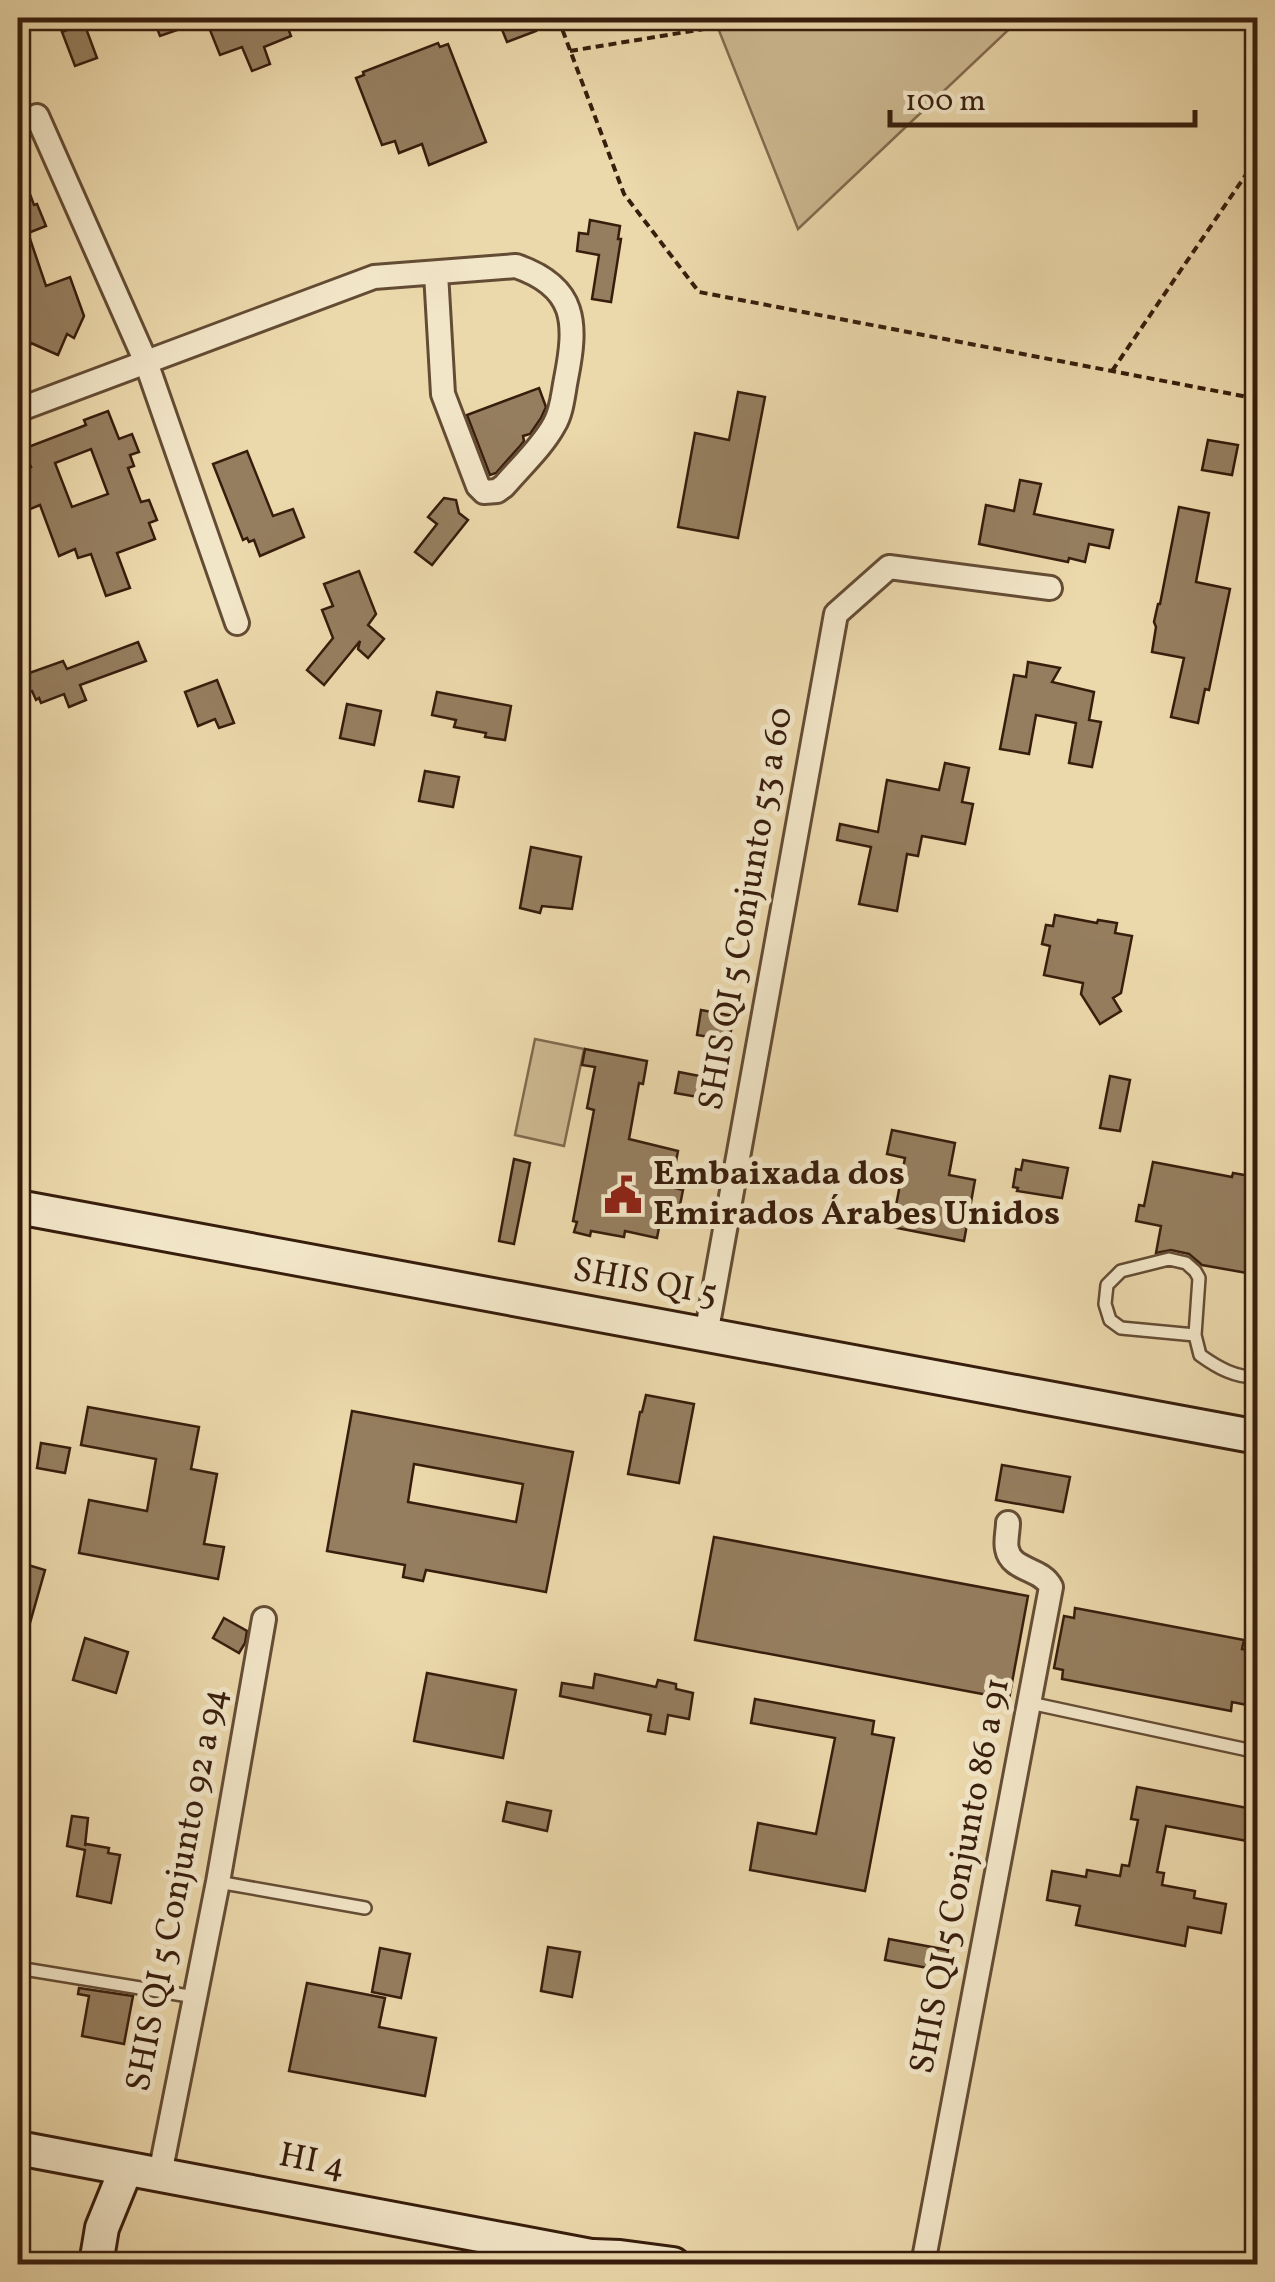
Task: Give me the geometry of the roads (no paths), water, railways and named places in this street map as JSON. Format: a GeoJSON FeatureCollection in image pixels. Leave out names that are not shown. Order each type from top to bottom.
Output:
{"type":"FeatureCollection","features":[{"type":"Feature","properties":{"kind":"street"},"geometry":{"type":"LineString","coordinates":[[37,116],[146,362],[237,623]]}},
{"type":"Feature","properties":{"kind":"street"},"geometry":{"type":"LineString","coordinates":[[18,410],[374,277],[436,272],[516,266],[534,272],[566,301],[571,318],[570,356],[558,418],[497,491],[484,492],[478,486],[443,394],[436,272]]}},
{"type":"Feature","properties":{"kind":"street","name":"SHIS QI 5 Conjunto 53 a 60"},"geometry":{"type":"LineString","coordinates":[[706,1335],[836,614],[889,567],[1050,588]]}},
{"type":"Feature","properties":{"kind":"street","name":"SHIS QI 5"},"geometry":{"type":"LineString","coordinates":[[18,1208],[1258,1437]]}},
{"type":"Feature","properties":{"kind":"street","name":"SHIS QI 5 Conjunto 86 a 91"},"geometry":{"type":"LineString","coordinates":[[923,2264],[1051,1587],[1047,1579],[1012,1560],[1007,1550],[1008,1523]]}},
{"type":"Feature","properties":{"kind":"street","name":"SHIS QI 5 Conjunto 92 a 94"},"geometry":{"type":"LineString","coordinates":[[160,2174],[218,1882],[264,1619]]}},
{"type":"Feature","properties":{"kind":"street","name":"HI 4"},"geometry":{"type":"LineString","coordinates":[[18,2148],[603,2260],[620,2257],[673,2264]]}},
{"type":"Feature","properties":{"kind":"street"},"geometry":{"type":"LineString","coordinates":[[54,2155],[82,2177],[102,2228]]}},
{"type":"Feature","properties":{"kind":"street"},"geometry":{"type":"LineString","coordinates":[[96,2264],[102,2228],[126,2169]]}},
{"type":"Feature","properties":{"kind":"lane"},"geometry":{"type":"LineString","coordinates":[[1196,1335],[1121,1328],[1110,1320],[1104,1304],[1108,1285],[1122,1271],[1169,1258],[1186,1263],[1199,1278],[1196,1335],[1200,1356],[1221,1370],[1258,1377]]}},
{"type":"Feature","properties":{"kind":"lane"},"geometry":{"type":"LineString","coordinates":[[1030,1703],[1248,1750]]}},
{"type":"Feature","properties":{"kind":"lane"},"geometry":{"type":"LineString","coordinates":[[218,1882],[365,1908]]}},
{"type":"Feature","properties":{"kind":"lane"},"geometry":{"type":"LineString","coordinates":[[18,1968],[195,1997]]}},
{"type":"Feature","properties":{"kind":"place","name":"Embaixada dos Emirados Árabes Unidos"},"geometry":{"type":"Point","coordinates":[623,1195]}}]}
